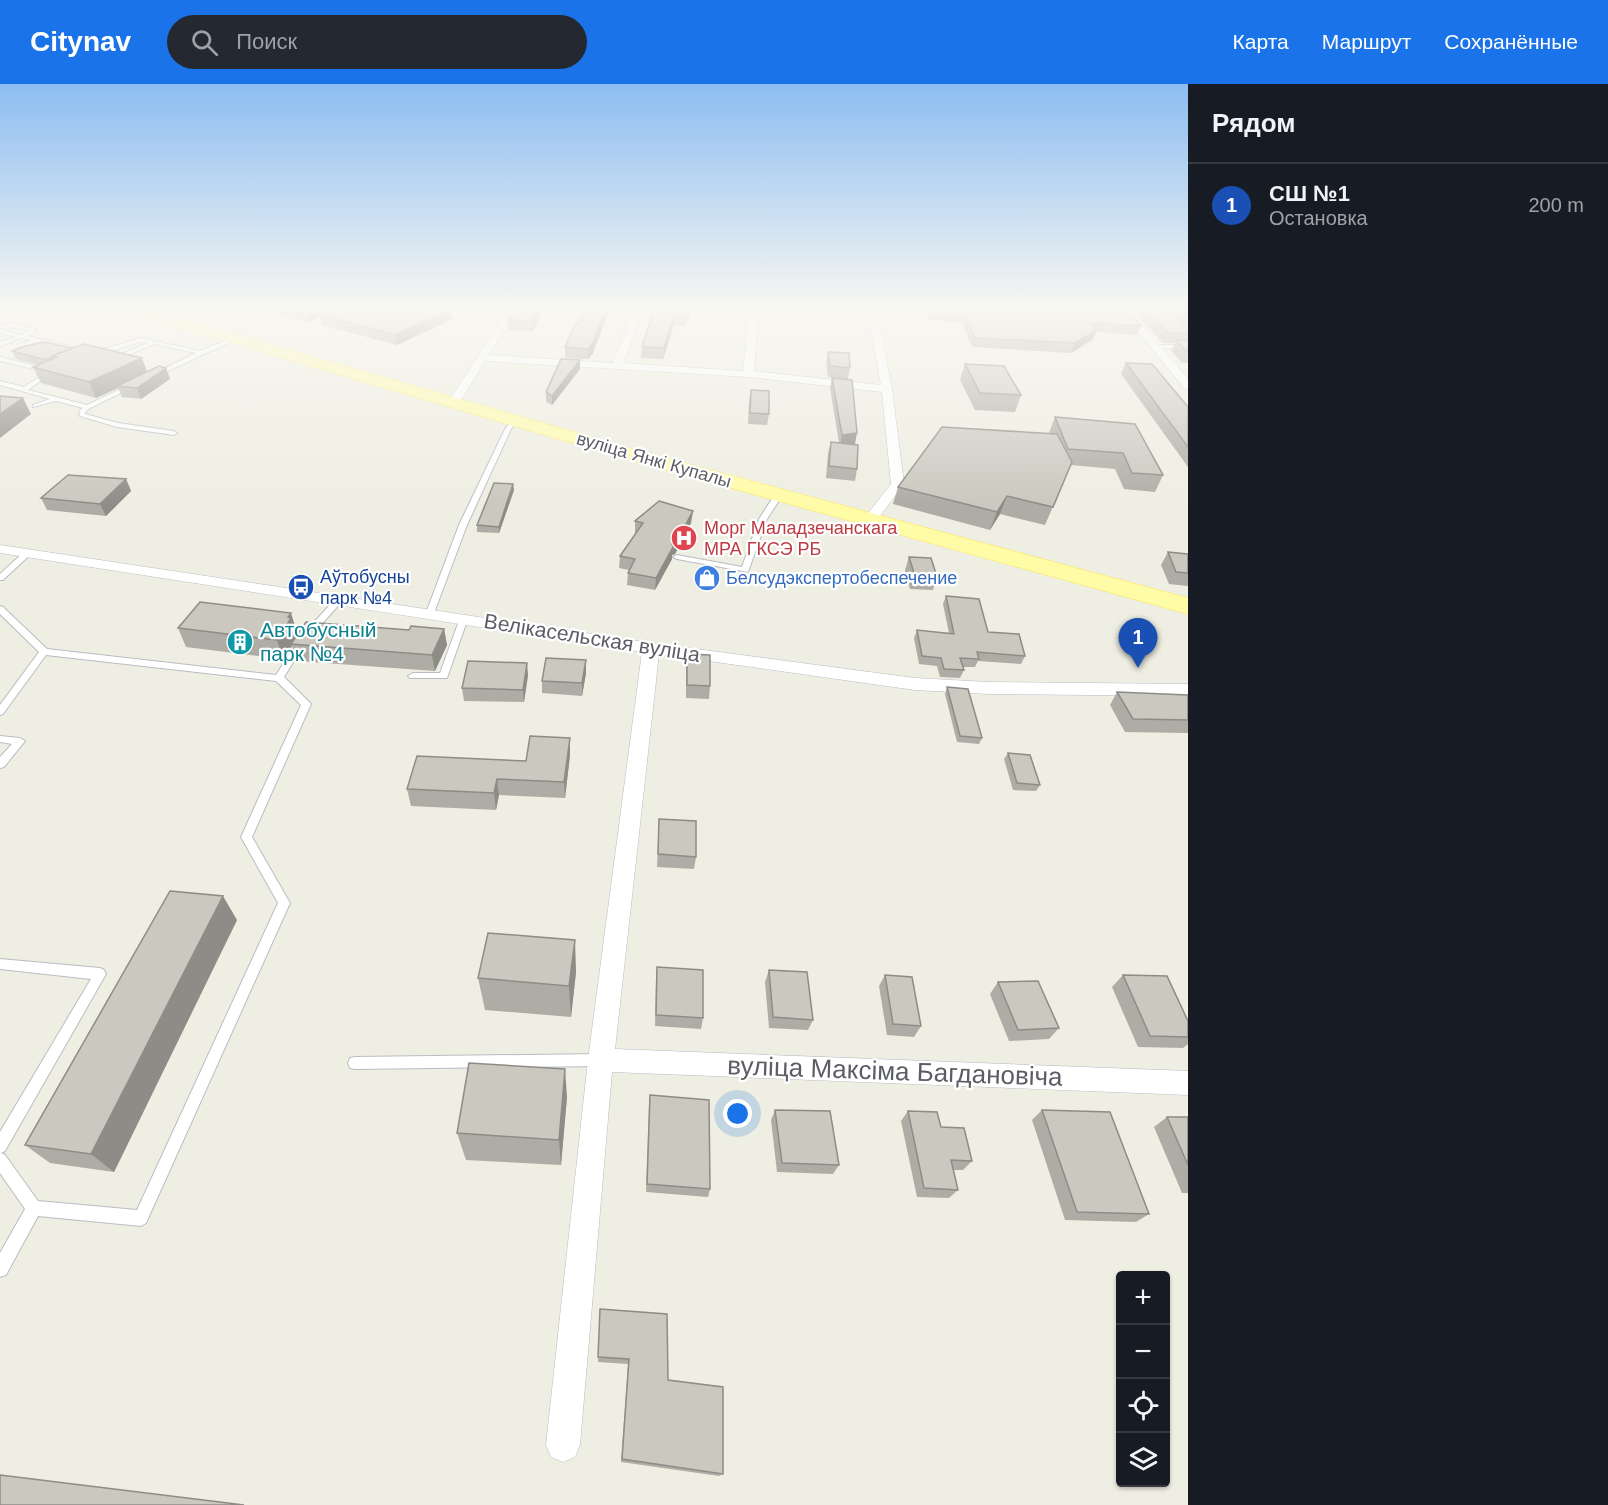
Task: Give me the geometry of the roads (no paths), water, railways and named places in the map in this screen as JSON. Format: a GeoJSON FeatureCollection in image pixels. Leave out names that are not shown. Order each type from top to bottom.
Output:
{"type":"FeatureCollection","features":[{"type":"Feature","properties":{"kind":"main road","name":"вуліца Янкі Купалы"},"geometry":{"type":"LineString","coordinates":[[355,372],[778,496],[1188,606]]}},
{"type":"Feature","properties":{"kind":"street"},"geometry":{"type":"LineString","coordinates":[[455,401],[474,372]]}},
{"type":"Feature","properties":{"kind":"street"},"geometry":{"type":"LineString","coordinates":[[723,372],[887,389]]}},
{"type":"Feature","properties":{"kind":"street"},"geometry":{"type":"LineString","coordinates":[[869,521],[898,484],[884,372]]}},
{"type":"Feature","properties":{"kind":"street"},"geometry":{"type":"LineString","coordinates":[[1176,372],[1188,386]]}},
{"type":"Feature","properties":{"kind":"street","name":"Велікасельская вуліца"},"geometry":{"type":"LineString","coordinates":[[0,549],[430,612],[651,648],[915,684],[989,688],[1188,690]]}},
{"type":"Feature","properties":{"kind":"street"},"geometry":{"type":"LineString","coordinates":[[563,1445],[601,1060],[651,648]]}},
{"type":"Feature","properties":{"kind":"street","name":"вуліца Максіма Багдановіча"},"geometry":{"type":"LineString","coordinates":[[601,1060],[1188,1083]]}},
{"type":"Feature","properties":{"kind":"lane"},"geometry":{"type":"LineString","coordinates":[[25,389],[51,372]]}},
{"type":"Feature","properties":{"kind":"lane"},"geometry":{"type":"LineString","coordinates":[[150,378],[162,372]]}},
{"type":"Feature","properties":{"kind":"lane"},"geometry":{"type":"LineString","coordinates":[[140,382],[88,407],[82,411],[82,415],[117,425],[174,432]]}},
{"type":"Feature","properties":{"kind":"lane"},"geometry":{"type":"LineString","coordinates":[[0,383],[88,407]]}},
{"type":"Feature","properties":{"kind":"lane"},"geometry":{"type":"LineString","coordinates":[[35,406],[53,399]]}},
{"type":"Feature","properties":{"kind":"lane"},"geometry":{"type":"LineString","coordinates":[[430,612],[463,525],[508,429],[516,419]]}},
{"type":"Feature","properties":{"kind":"lane"},"geometry":{"type":"LineString","coordinates":[[676,557],[745,570],[763,519],[778,496]]}},
{"type":"Feature","properties":{"kind":"lane"},"geometry":{"type":"LineString","coordinates":[[0,578],[28,553]]}},
{"type":"Feature","properties":{"kind":"lane"},"geometry":{"type":"LineString","coordinates":[[279,678],[304,638],[340,599]]}},
{"type":"Feature","properties":{"kind":"lane"},"geometry":{"type":"LineString","coordinates":[[0,609],[44,652],[279,678],[306,704],[246,837],[284,903],[141,1218],[34,1208],[0,1160]]}},
{"type":"Feature","properties":{"kind":"lane"},"geometry":{"type":"LineString","coordinates":[[413,676],[444,676],[464,618]]}},
{"type":"Feature","properties":{"kind":"lane"},"geometry":{"type":"LineString","coordinates":[[0,712],[44,652]]}},
{"type":"Feature","properties":{"kind":"lane"},"geometry":{"type":"LineString","coordinates":[[0,739],[20,741],[0,764]]}},
{"type":"Feature","properties":{"kind":"lane"},"geometry":{"type":"LineString","coordinates":[[0,964],[100,974],[0,1146]]}},
{"type":"Feature","properties":{"kind":"lane"},"geometry":{"type":"LineString","coordinates":[[355,1063],[601,1060]]}},
{"type":"Feature","properties":{"kind":"lane"},"geometry":{"type":"LineString","coordinates":[[0,1269],[34,1208]]}},
{"type":"Feature","properties":{"kind":"place","name":"Морг Маладзечанскага МРА ГКСЭ РБ"},"geometry":{"type":"Point","coordinates":[684,538]}},
{"type":"Feature","properties":{"kind":"place","name":"Белсудэкспертобеспечение"},"geometry":{"type":"Point","coordinates":[707,578]}},
{"type":"Feature","properties":{"kind":"place","name":"Аўтобусны парк №4"},"geometry":{"type":"Point","coordinates":[301,587]}},
{"type":"Feature","properties":{"kind":"place","name":"Автобусный парк №4"},"geometry":{"type":"Point","coordinates":[240,642]}},
{"type":"Feature","properties":{"kind":"place","name":"СШ №1"},"geometry":{"type":"Point","coordinates":[1138,668]}}]}
